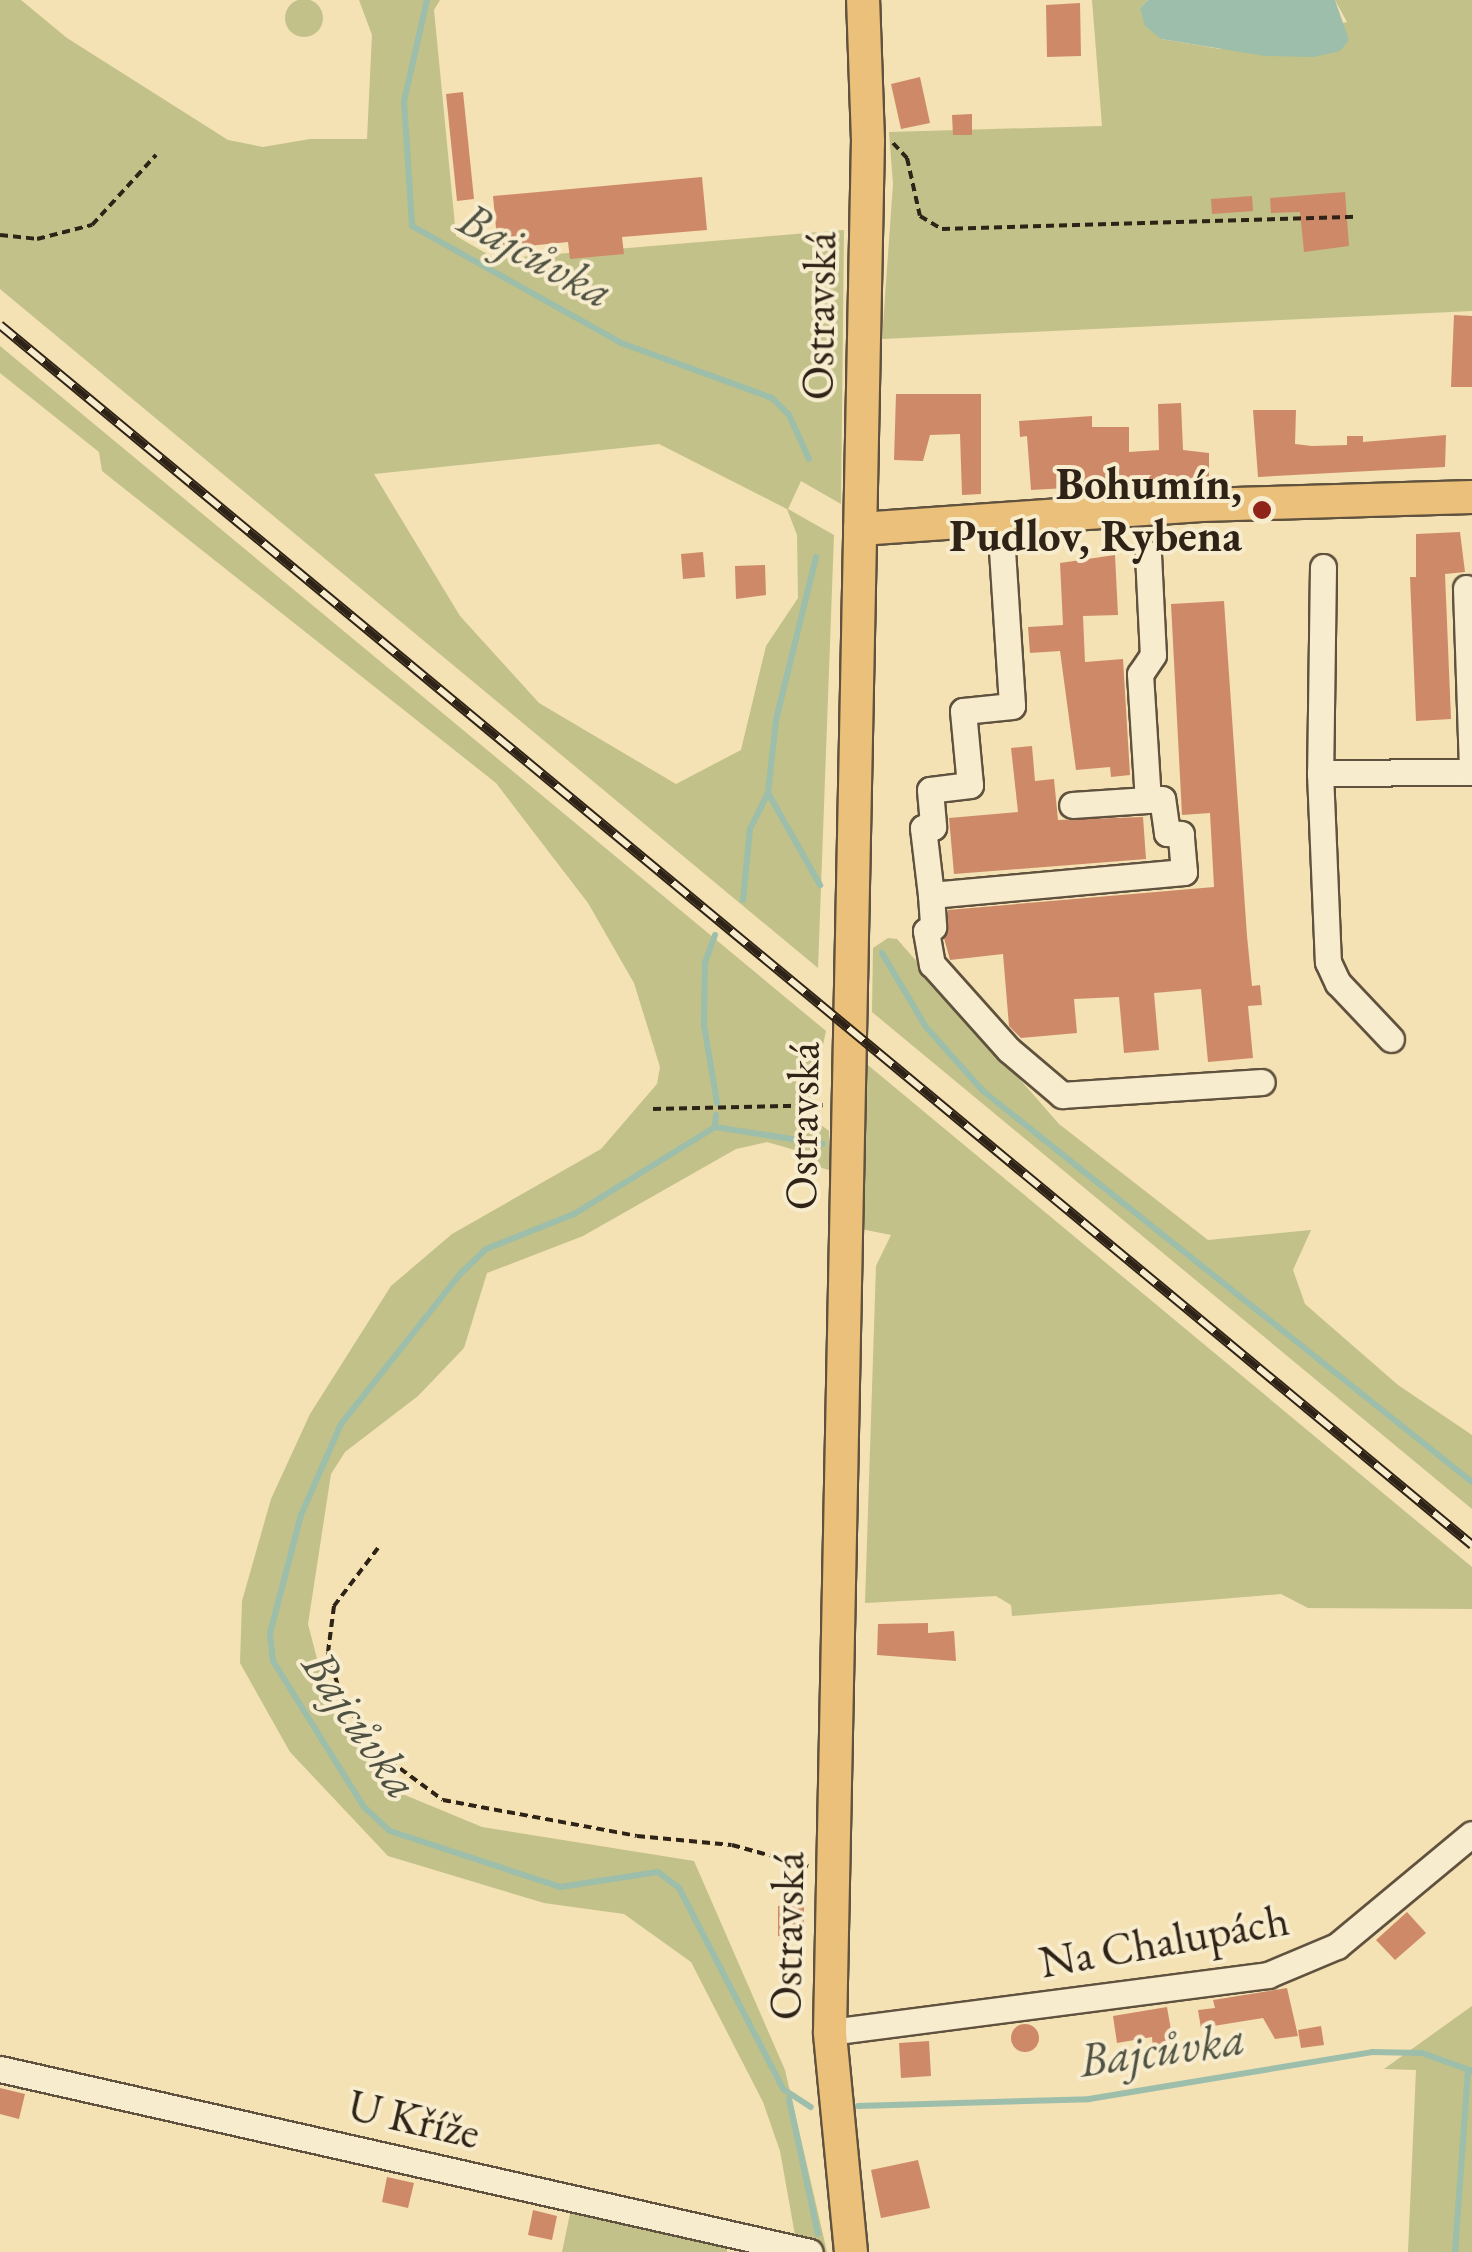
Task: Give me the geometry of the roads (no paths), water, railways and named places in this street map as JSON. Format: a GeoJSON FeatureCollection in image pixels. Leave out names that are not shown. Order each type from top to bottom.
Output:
{"type":"FeatureCollection","features":[{"type":"Feature","properties":{"kind":"main road","name":"Ostravská"},"geometry":{"type":"LineString","coordinates":[[851,2252],[830,2032],[868,142],[863,0]]}},
{"type":"Feature","properties":{"kind":"main road"},"geometry":{"type":"LineString","coordinates":[[860,529],[1472,496]]}},
{"type":"Feature","properties":{"kind":"street"},"geometry":{"type":"LineString","coordinates":[[1000,519],[1012,706],[962,711],[970,785],[930,790],[933,827],[923,828],[934,927],[926,931],[932,964],[1008,1050],[1062,1095],[1262,1082]]}},
{"type":"Feature","properties":{"kind":"street"},"geometry":{"type":"LineString","coordinates":[[1148,554],[1153,655],[1140,674],[1148,800]]}},
{"type":"Feature","properties":{"kind":"street"},"geometry":{"type":"LineString","coordinates":[[1323,567],[1320,773],[1328,962],[1338,983],[1391,1039]]}},
{"type":"Feature","properties":{"kind":"street"},"geometry":{"type":"LineString","coordinates":[[1320,773],[1472,772],[1466,588]]}},
{"type":"Feature","properties":{"kind":"street"},"geometry":{"type":"LineString","coordinates":[[931,895],[1184,872],[1182,834],[1167,832],[1162,799],[1072,805]]}},
{"type":"Feature","properties":{"kind":"street","name":"Na Chalupách"},"geometry":{"type":"LineString","coordinates":[[830,2032],[1268,1975],[1337,1946],[1472,1834]]}},
{"type":"Feature","properties":{"kind":"street","name":"U Kříže"},"geometry":{"type":"LineString","coordinates":[[0,2069],[810,2252]]}},
{"type":"Feature","properties":{"kind":"waterway","name":"Bajcůvka"},"geometry":{"type":"LineString","coordinates":[[427,0],[404,101],[412,226],[621,343],[772,398],[789,415],[809,459]]}},
{"type":"Feature","properties":{"kind":"waterway","name":"Bajcůvka"},"geometry":{"type":"LineString","coordinates":[[743,900],[750,829],[768,793],[776,720],[816,557]]}},
{"type":"Feature","properties":{"kind":"waterway"},"geometry":{"type":"LineString","coordinates":[[768,793],[820,885]]}},
{"type":"Feature","properties":{"kind":"waterway","name":"Bajcůvka"},"geometry":{"type":"LineString","coordinates":[[715,935],[705,962],[704,1025],[717,1103]]}},
{"type":"Feature","properties":{"kind":"waterway"},"geometry":{"type":"LineString","coordinates":[[882,953],[926,1027],[983,1091],[1472,1482]]}},
{"type":"Feature","properties":{"kind":"waterway","name":"Bajcůvka"},"geometry":{"type":"LineString","coordinates":[[716,1115],[715,1127],[574,1214],[486,1249],[460,1274],[341,1424],[301,1515],[270,1633],[273,1661],[364,1807],[390,1831],[560,1887],[658,1872],[679,1888],[783,2089],[811,2107]]}},
{"type":"Feature","properties":{"kind":"waterway"},"geometry":{"type":"LineString","coordinates":[[715,1127],[823,1144]]}},
{"type":"Feature","properties":{"kind":"waterway","name":"Bajcůvka"},"geometry":{"type":"LineString","coordinates":[[858,2106],[1089,2099],[1372,2052],[1422,2053],[1472,2071]]}},
{"type":"Feature","properties":{"kind":"waterway"},"geometry":{"type":"LineString","coordinates":[[1455,2252],[1468,2072]]}},
{"type":"Feature","properties":{"kind":"waterway"},"geometry":{"type":"LineString","coordinates":[[789,2099],[818,2234]]}},
{"type":"Feature","properties":{"kind":"railway"},"geometry":{"type":"LineString","coordinates":[[0,325],[1472,1545]]}},
{"type":"Feature","properties":{"kind":"place","name":"Bohumín, Pudlov, Rybena"},"geometry":{"type":"Point","coordinates":[1262,510]}}]}
